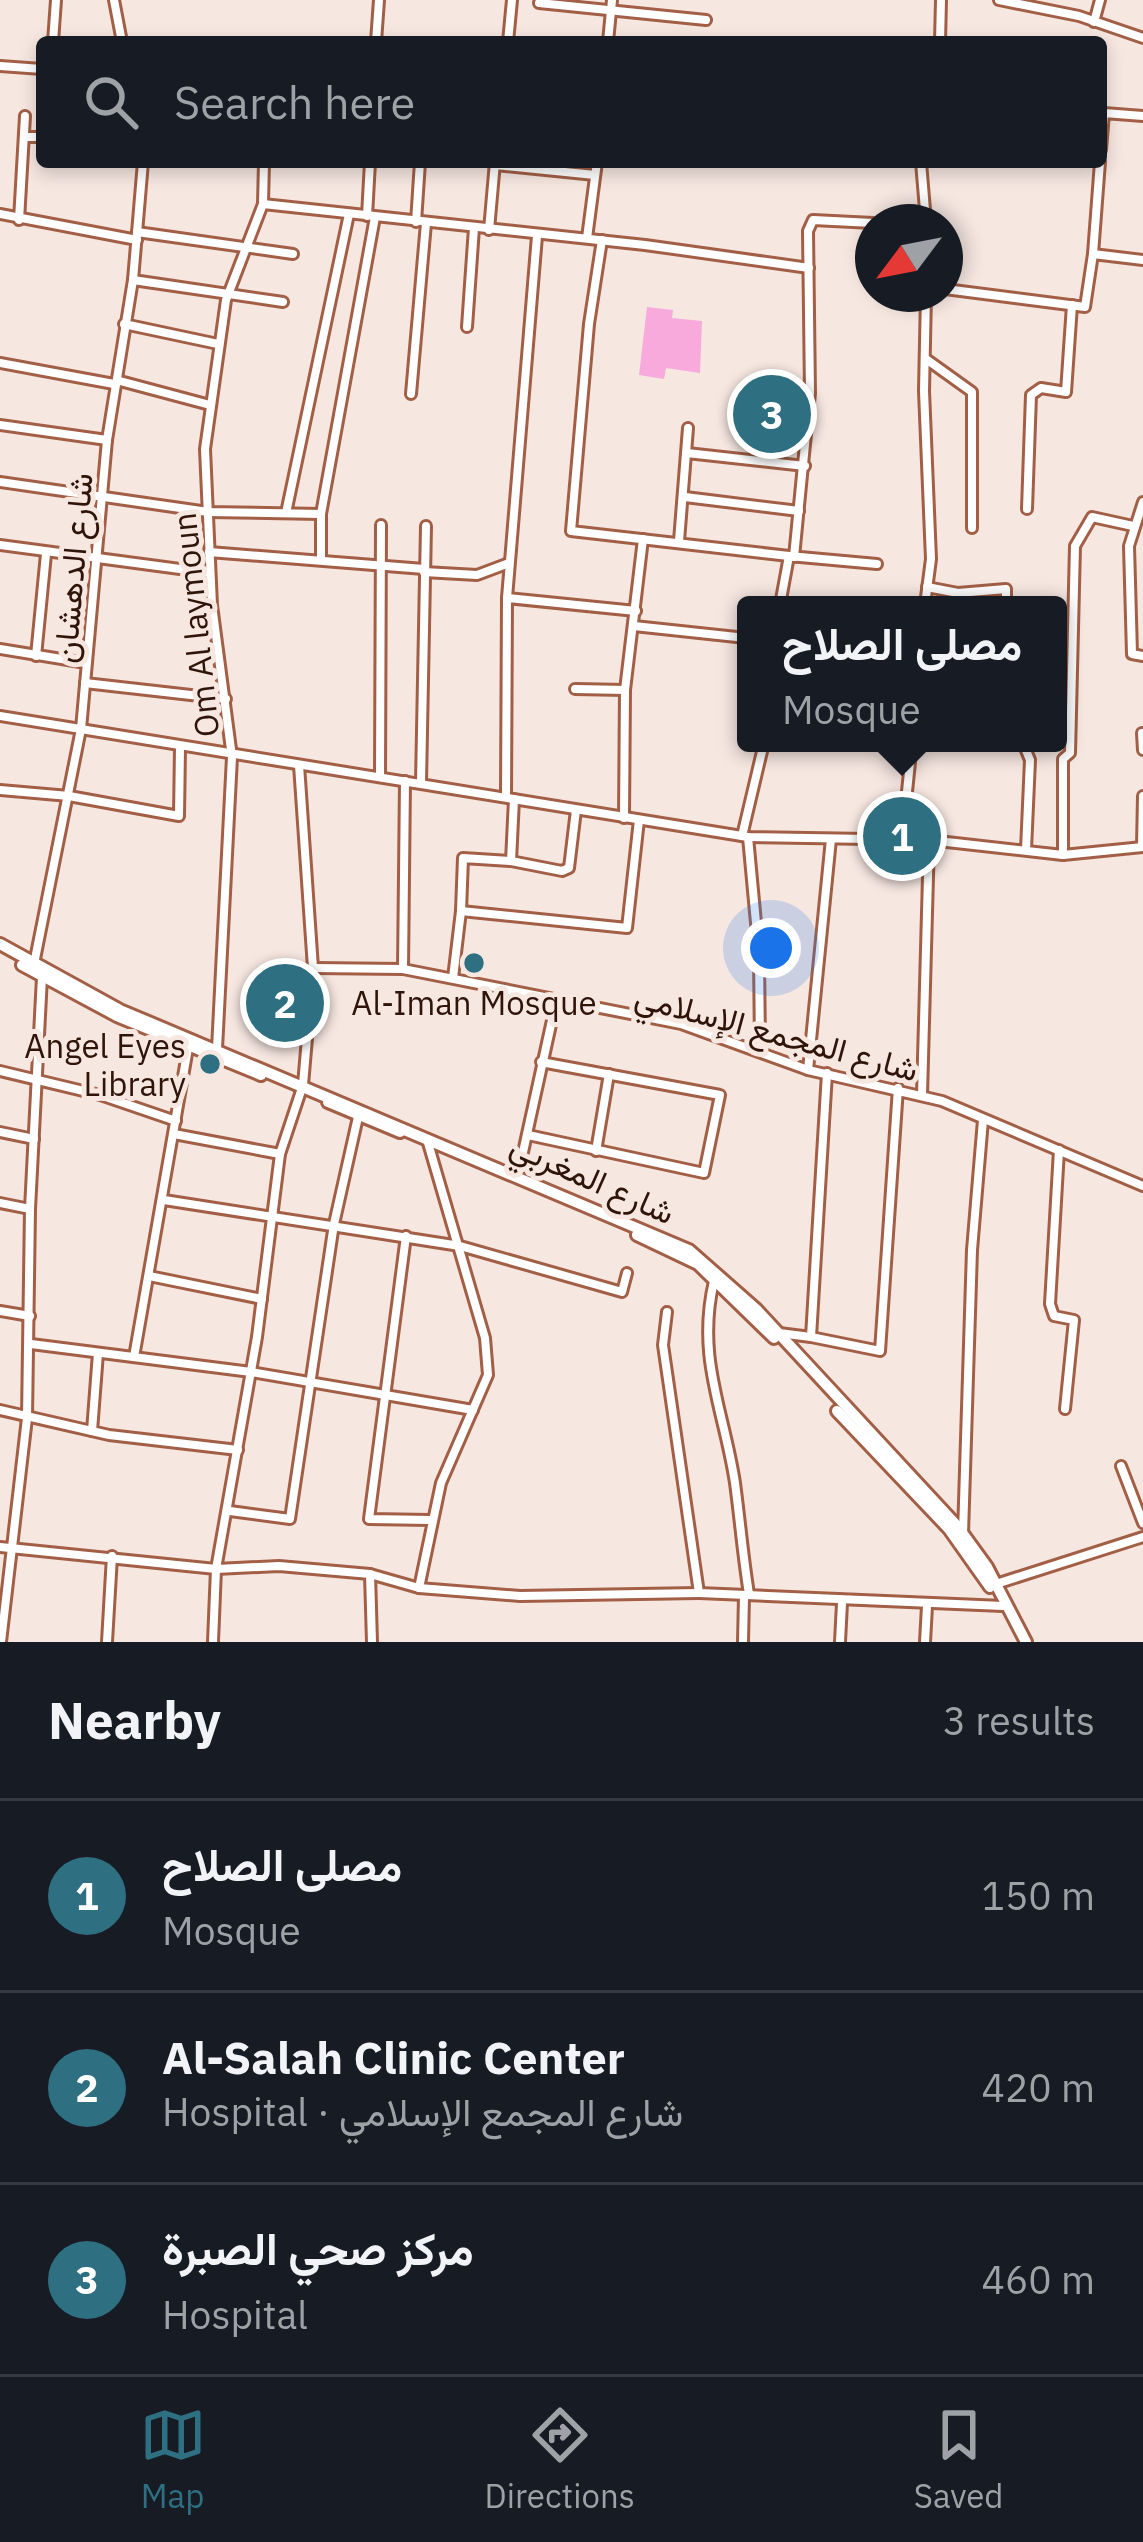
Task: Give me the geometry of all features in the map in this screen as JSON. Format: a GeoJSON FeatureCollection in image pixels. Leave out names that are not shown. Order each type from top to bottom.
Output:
{"type":"FeatureCollection","features":[{"type":"Feature","properties":{"kind":"main road","name":"شارع المغربي"},"geometry":{"type":"LineString","coordinates":[[0,948],[119,1010],[518,1174],[689,1250],[777,1333],[963,1534],[1023,1642]]}},
{"type":"Feature","properties":{"kind":"main road","name":"شارع المغربي"},"geometry":{"type":"LineString","coordinates":[[0,948],[42,977],[188,1048],[302,1087],[358,1117],[428,1143],[698,1264],[774,1339],[949,1529],[993,1586],[1023,1642]]}},
{"type":"Feature","properties":{"kind":"street"},"geometry":{"type":"LineString","coordinates":[[53,36],[56,0]]}},
{"type":"Feature","properties":{"kind":"street"},"geometry":{"type":"LineString","coordinates":[[114,0],[121,36]]}},
{"type":"Feature","properties":{"kind":"street"},"geometry":{"type":"LineString","coordinates":[[376,36],[379,0]]}},
{"type":"Feature","properties":{"kind":"street"},"geometry":{"type":"LineString","coordinates":[[509,36],[512,0]]}},
{"type":"Feature","properties":{"kind":"street"},"geometry":{"type":"LineString","coordinates":[[608,36],[613,0]]}},
{"type":"Feature","properties":{"kind":"street"},"geometry":{"type":"LineString","coordinates":[[940,36],[941,0]]}},
{"type":"Feature","properties":{"kind":"street"},"geometry":{"type":"LineString","coordinates":[[999,0],[1143,38]]}},
{"type":"Feature","properties":{"kind":"street"},"geometry":{"type":"LineString","coordinates":[[1094,22],[1100,0]]}},
{"type":"Feature","properties":{"kind":"street"},"geometry":{"type":"LineString","coordinates":[[539,3],[610,14],[706,20]]}},
{"type":"Feature","properties":{"kind":"street"},"geometry":{"type":"LineString","coordinates":[[0,66],[36,69]]}},
{"type":"Feature","properties":{"kind":"street"},"geometry":{"type":"LineString","coordinates":[[1107,113],[1143,116]]}},
{"type":"Feature","properties":{"kind":"street"},"geometry":{"type":"LineString","coordinates":[[19,220],[25,116]]}},
{"type":"Feature","properties":{"kind":"street"},"geometry":{"type":"LineString","coordinates":[[25,137],[36,137]]}},
{"type":"Feature","properties":{"kind":"street","name":"شارع الدهشان"},"geometry":{"type":"LineString","coordinates":[[34,964],[81,729],[107,440],[133,280],[142,168]]}},
{"type":"Feature","properties":{"kind":"street","name":"Om Al laymoun"},"geometry":{"type":"LineString","coordinates":[[218,1049],[232,757],[210,573],[205,449],[218,344],[229,293],[263,204],[264,168]]}},
{"type":"Feature","properties":{"kind":"street"},"geometry":{"type":"LineString","coordinates":[[321,560],[320,514],[371,217],[370,168]]}},
{"type":"Feature","properties":{"kind":"street"},"geometry":{"type":"LineString","coordinates":[[411,394],[420,168]]}},
{"type":"Feature","properties":{"kind":"street"},"geometry":{"type":"LineString","coordinates":[[488,230],[494,168]]}},
{"type":"Feature","properties":{"kind":"street"},"geometry":{"type":"LineString","coordinates":[[537,168],[595,175]]}},
{"type":"Feature","properties":{"kind":"street"},"geometry":{"type":"LineString","coordinates":[[587,238],[596,168]]}},
{"type":"Feature","properties":{"kind":"street"},"geometry":{"type":"LineString","coordinates":[[922,168],[924,204]]}},
{"type":"Feature","properties":{"kind":"street"},"geometry":{"type":"LineString","coordinates":[[963,291],[1088,304],[1100,168]]}},
{"type":"Feature","properties":{"kind":"street"},"geometry":{"type":"LineString","coordinates":[[263,204],[587,238],[809,268]]}},
{"type":"Feature","properties":{"kind":"street"},"geometry":{"type":"LineString","coordinates":[[0,214],[293,254]]}},
{"type":"Feature","properties":{"kind":"street"},"geometry":{"type":"LineString","coordinates":[[286,513],[349,214]]}},
{"type":"Feature","properties":{"kind":"street"},"geometry":{"type":"LineString","coordinates":[[782,596],[805,466],[808,231],[814,220],[855,223]]}},
{"type":"Feature","properties":{"kind":"street"},"geometry":{"type":"LineString","coordinates":[[466,327],[474,228]]}},
{"type":"Feature","properties":{"kind":"street"},"geometry":{"type":"LineString","coordinates":[[511,861],[507,598],[537,236]]}},
{"type":"Feature","properties":{"kind":"street"},"geometry":{"type":"LineString","coordinates":[[602,240],[589,324],[571,531],[877,564]]}},
{"type":"Feature","properties":{"kind":"street"},"geometry":{"type":"LineString","coordinates":[[1093,254],[1143,260]]}},
{"type":"Feature","properties":{"kind":"street"},"geometry":{"type":"LineString","coordinates":[[133,280],[283,302]]}},
{"type":"Feature","properties":{"kind":"street"},"geometry":{"type":"LineString","coordinates":[[1027,509],[1031,395],[1034,389],[1066,392],[1072,305]]}},
{"type":"Feature","properties":{"kind":"street"},"geometry":{"type":"LineString","coordinates":[[926,312],[926,596]]}},
{"type":"Feature","properties":{"kind":"street"},"geometry":{"type":"LineString","coordinates":[[124,324],[218,344]]}},
{"type":"Feature","properties":{"kind":"street"},"geometry":{"type":"LineString","coordinates":[[925,358],[972,392],[972,528]]}},
{"type":"Feature","properties":{"kind":"street"},"geometry":{"type":"LineString","coordinates":[[0,363],[210,405]]}},
{"type":"Feature","properties":{"kind":"street"},"geometry":{"type":"LineString","coordinates":[[0,425],[107,440]]}},
{"type":"Feature","properties":{"kind":"street"},"geometry":{"type":"LineString","coordinates":[[679,542],[688,428]]}},
{"type":"Feature","properties":{"kind":"street"},"geometry":{"type":"LineString","coordinates":[[687,453],[805,466]]}},
{"type":"Feature","properties":{"kind":"street"},"geometry":{"type":"LineString","coordinates":[[0,482],[208,512],[320,514]]}},
{"type":"Feature","properties":{"kind":"street"},"geometry":{"type":"LineString","coordinates":[[685,497],[799,511]]}},
{"type":"Feature","properties":{"kind":"street"},"geometry":{"type":"LineString","coordinates":[[1143,502],[1133,526],[1132,654],[1143,656]]}},
{"type":"Feature","properties":{"kind":"street"},"geometry":{"type":"LineString","coordinates":[[1064,854],[1063,759],[1070,753],[1075,546],[1092,517],[1133,526]]}},
{"type":"Feature","properties":{"kind":"street"},"geometry":{"type":"LineString","coordinates":[[380,777],[381,525]]}},
{"type":"Feature","properties":{"kind":"street"},"geometry":{"type":"LineString","coordinates":[[421,783],[426,526]]}},
{"type":"Feature","properties":{"kind":"street"},"geometry":{"type":"LineString","coordinates":[[624,818],[625,690],[643,539]]}},
{"type":"Feature","properties":{"kind":"street"},"geometry":{"type":"LineString","coordinates":[[0,548],[210,573]]}},
{"type":"Feature","properties":{"kind":"street"},"geometry":{"type":"LineString","coordinates":[[209,552],[477,575],[509,563]]}},
{"type":"Feature","properties":{"kind":"street"},"geometry":{"type":"LineString","coordinates":[[36,656],[46,554]]}},
{"type":"Feature","properties":{"kind":"street"},"geometry":{"type":"LineString","coordinates":[[927,586],[958,593],[1006,590],[1006,596]]}},
{"type":"Feature","properties":{"kind":"street"},"geometry":{"type":"LineString","coordinates":[[507,598],[636,611]]}},
{"type":"Feature","properties":{"kind":"street"},"geometry":{"type":"LineString","coordinates":[[634,626],[737,637]]}},
{"type":"Feature","properties":{"kind":"street"},"geometry":{"type":"LineString","coordinates":[[0,649],[86,663]]}},
{"type":"Feature","properties":{"kind":"street"},"geometry":{"type":"LineString","coordinates":[[85,683],[226,699]]}},
{"type":"Feature","properties":{"kind":"street"},"geometry":{"type":"LineString","coordinates":[[575,689],[625,690]]}},
{"type":"Feature","properties":{"kind":"street"},"geometry":{"type":"LineString","coordinates":[[0,716],[745,837],[928,840],[1064,854],[1143,847],[1143,796]]}},
{"type":"Feature","properties":{"kind":"street"},"geometry":{"type":"LineString","coordinates":[[1142,733],[1143,750]]}},
{"type":"Feature","properties":{"kind":"street"},"geometry":{"type":"LineString","coordinates":[[0,790],[69,796],[179,817],[180,748]]}},
{"type":"Feature","properties":{"kind":"street"},"geometry":{"type":"LineString","coordinates":[[760,1048],[759,955],[745,837],[762,752]]}},
{"type":"Feature","properties":{"kind":"street"},"geometry":{"type":"LineString","coordinates":[[902,840],[911,752]]}},
{"type":"Feature","properties":{"kind":"street"},"geometry":{"type":"LineString","coordinates":[[1026,850],[1027,752]]}},
{"type":"Feature","properties":{"kind":"street"},"geometry":{"type":"LineString","coordinates":[[212,1642],[216,1569],[230,1511],[280,1154],[302,1087],[313,968],[299,765]]}},
{"type":"Feature","properties":{"kind":"street"},"geometry":{"type":"LineString","coordinates":[[403,969],[405,781]]}},
{"type":"Feature","properties":{"kind":"street"},"geometry":{"type":"LineString","coordinates":[[453,978],[463,858],[566,871],[576,810]]}},
{"type":"Feature","properties":{"kind":"street"},"geometry":{"type":"LineString","coordinates":[[460,911],[627,928],[639,820]]}},
{"type":"Feature","properties":{"kind":"street"},"geometry":{"type":"LineString","coordinates":[[808,1070],[831,838]]}},
{"type":"Feature","properties":{"kind":"street"},"geometry":{"type":"LineString","coordinates":[[922,1095],[928,840]]}},
{"type":"Feature","properties":{"kind":"street"},"geometry":{"type":"LineString","coordinates":[[1,1642],[5,1548],[27,1418],[31,1344],[30,1209],[42,977],[34,964]]}},
{"type":"Feature","properties":{"kind":"street","name":"شارع المجمع الإسلامي"},"geometry":{"type":"LineString","coordinates":[[313,968],[403,969],[681,1024],[760,1048],[808,1070],[922,1095],[1143,1186]]}},
{"type":"Feature","properties":{"kind":"street"},"geometry":{"type":"LineString","coordinates":[[518,1174],[556,1002]]}},
{"type":"Feature","properties":{"kind":"street"},"geometry":{"type":"LineString","coordinates":[[134,1357],[188,1048]]}},
{"type":"Feature","properties":{"kind":"street"},"geometry":{"type":"LineString","coordinates":[[528,1135],[704,1173],[720,1095],[541,1062]]}},
{"type":"Feature","properties":{"kind":"street"},"geometry":{"type":"LineString","coordinates":[[0,1071],[176,1121]]}},
{"type":"Feature","properties":{"kind":"street"},"geometry":{"type":"LineString","coordinates":[[812,1337],[827,1073]]}},
{"type":"Feature","properties":{"kind":"street"},"geometry":{"type":"LineString","coordinates":[[596,1150],[609,1074]]}},
{"type":"Feature","properties":{"kind":"street"},"geometry":{"type":"LineString","coordinates":[[777,1333],[880,1351],[898,1088]]}},
{"type":"Feature","properties":{"kind":"street"},"geometry":{"type":"LineString","coordinates":[[230,1511],[290,1519],[334,1224],[358,1117]]}},
{"type":"Feature","properties":{"kind":"street"},"geometry":{"type":"LineString","coordinates":[[963,1534],[972,1250],[983,1120]]}},
{"type":"Feature","properties":{"kind":"street"},"geometry":{"type":"LineString","coordinates":[[0,1132],[34,1139]]}},
{"type":"Feature","properties":{"kind":"street"},"geometry":{"type":"LineString","coordinates":[[174,1134],[280,1154]]}},
{"type":"Feature","properties":{"kind":"street"},"geometry":{"type":"LineString","coordinates":[[419,1588],[430,1520],[488,1375],[485,1337],[428,1143]]}},
{"type":"Feature","properties":{"kind":"street"},"geometry":{"type":"LineString","coordinates":[[1059,1150],[1050,1304],[1054,1316],[1074,1321],[1065,1409]]}},
{"type":"Feature","properties":{"kind":"street"},"geometry":{"type":"LineString","coordinates":[[164,1200],[460,1246],[622,1292],[627,1273]]}},
{"type":"Feature","properties":{"kind":"street"},"geometry":{"type":"LineString","coordinates":[[0,1203],[30,1209]]}},
{"type":"Feature","properties":{"kind":"street"},"geometry":{"type":"LineString","coordinates":[[406,1236],[369,1519],[430,1520]]}},
{"type":"Feature","properties":{"kind":"street"},"geometry":{"type":"LineString","coordinates":[[149,1276],[262,1299]]}},
{"type":"Feature","properties":{"kind":"street"},"geometry":{"type":"LineString","coordinates":[[714,1281],[706,1315],[710,1381],[734,1479],[749,1594]]}},
{"type":"Feature","properties":{"kind":"street"},"geometry":{"type":"LineString","coordinates":[[0,1311],[30,1316]]}},
{"type":"Feature","properties":{"kind":"street"},"geometry":{"type":"LineString","coordinates":[[667,1312],[665,1368],[700,1593]]}},
{"type":"Feature","properties":{"kind":"street"},"geometry":{"type":"LineString","coordinates":[[31,1344],[251,1372],[473,1410]]}},
{"type":"Feature","properties":{"kind":"street"},"geometry":{"type":"LineString","coordinates":[[92,1432],[98,1353]]}},
{"type":"Feature","properties":{"kind":"street"},"geometry":{"type":"LineString","coordinates":[[0,1410],[92,1432],[238,1450]]}},
{"type":"Feature","properties":{"kind":"street"},"geometry":{"type":"LineString","coordinates":[[1121,1466],[1143,1523]]}},
{"type":"Feature","properties":{"kind":"street"},"geometry":{"type":"LineString","coordinates":[[993,1586],[1143,1538]]}},
{"type":"Feature","properties":{"kind":"street"},"geometry":{"type":"LineString","coordinates":[[5,1548],[216,1569],[280,1566],[370,1574],[419,1588],[520,1596],[749,1594],[842,1603],[1003,1606]]}},
{"type":"Feature","properties":{"kind":"street"},"geometry":{"type":"LineString","coordinates":[[106,1642],[112,1556]]}},
{"type":"Feature","properties":{"kind":"street"},"geometry":{"type":"LineString","coordinates":[[370,1574],[372,1642]]}},
{"type":"Feature","properties":{"kind":"street"},"geometry":{"type":"LineString","coordinates":[[743,1642],[744,1596],[749,1594]]}},
{"type":"Feature","properties":{"kind":"street"},"geometry":{"type":"LineString","coordinates":[[840,1642],[842,1603]]}},
{"type":"Feature","properties":{"kind":"street"},"geometry":{"type":"LineString","coordinates":[[926,1642],[927,1606]]}},
{"type":"Feature","properties":{"kind":"shaded area"},"geometry":{"type":"Polygon","coordinates":[[[647,307],[673,310],[672,318],[702,321],[700,373],[666,368],[664,379],[639,375],[647,307]]]}},
{"type":"Feature","properties":{"kind":"place","name":"مركز صحي الصبرة"},"geometry":{"type":"Point","coordinates":[772,414]}},
{"type":"Feature","properties":{"kind":"place","name":"مصلى الصلاح"},"geometry":{"type":"Point","coordinates":[902,836]}},
{"type":"Feature","properties":{"kind":"place","name":"Al-Iman Mosque"},"geometry":{"type":"Point","coordinates":[474,963]}},
{"type":"Feature","properties":{"kind":"place","name":"Al-Salah Clinic Center"},"geometry":{"type":"Point","coordinates":[285,1003]}},
{"type":"Feature","properties":{"kind":"place","name":"Angel Eyes Library"},"geometry":{"type":"Point","coordinates":[210,1064]}}]}
